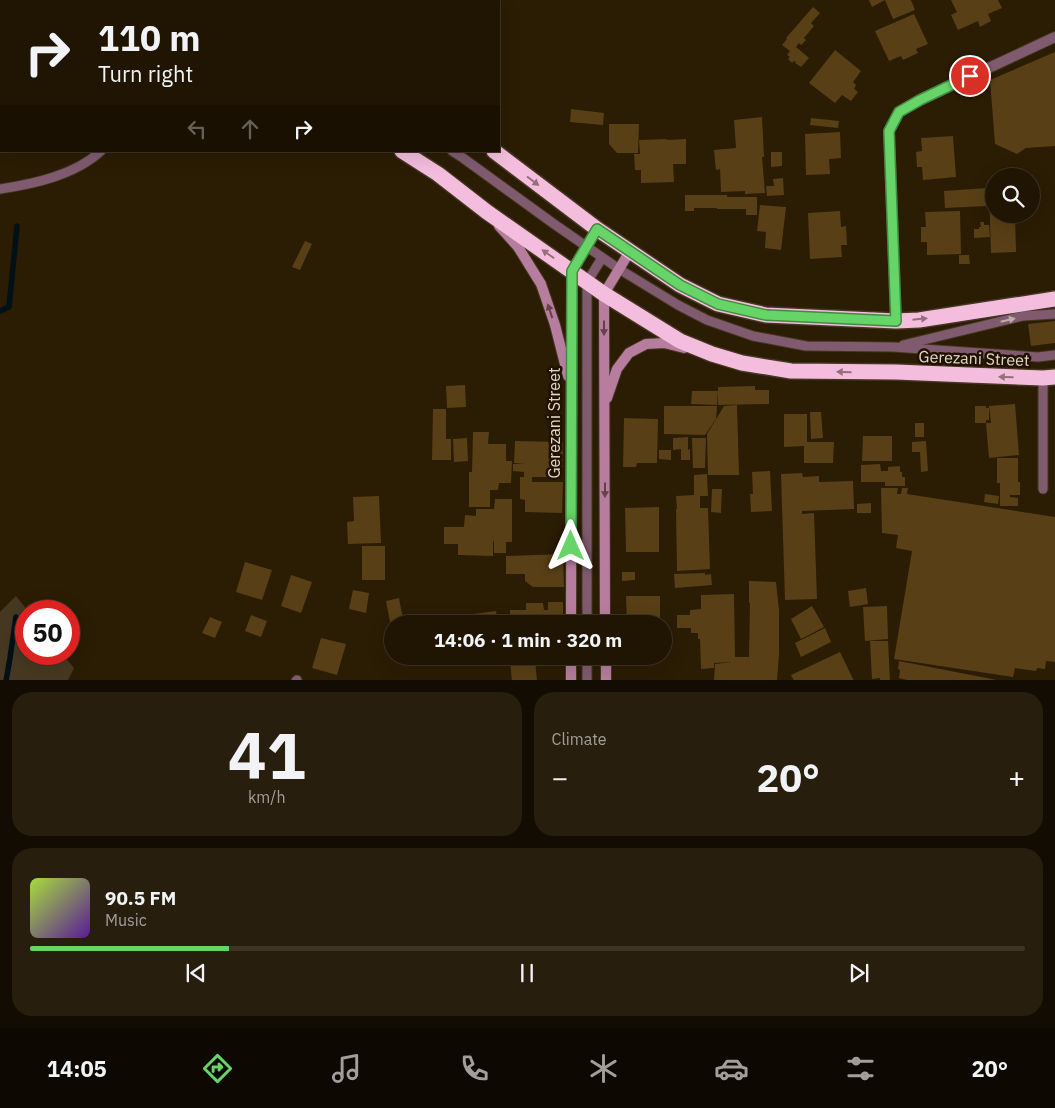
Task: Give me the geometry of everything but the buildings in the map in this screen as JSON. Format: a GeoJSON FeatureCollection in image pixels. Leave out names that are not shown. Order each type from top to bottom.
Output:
{"type":"FeatureCollection","features":[{"type":"Feature","properties":{"kind":"highway","name":"Gerezani Street"},"geometry":{"type":"LineString","coordinates":[[404,152],[438,174],[488,212],[604,294],[680,341],[712,354],[742,363],[791,371],[896,372],[1049,378]]}},
{"type":"Feature","properties":{"kind":"highway"},"geometry":{"type":"LineString","coordinates":[[495,152],[597,229],[680,285],[718,304],[766,315],[896,321],[919,320],[1055,299]]}},
{"type":"Feature","properties":{"kind":"main road"},"geometry":{"type":"LineString","coordinates":[[488,212],[518,247],[541,284],[555,325],[572,392]]}},
{"type":"Feature","properties":{"kind":"main road"},"geometry":{"type":"LineString","coordinates":[[572,271],[597,229]]}},
{"type":"Feature","properties":{"kind":"main road"},"geometry":{"type":"LineString","coordinates":[[606,615],[604,294],[630,251]]}},
{"type":"Feature","properties":{"kind":"main road","name":"Gerezani Street"},"geometry":{"type":"LineString","coordinates":[[571,615],[572,271]]}},
{"type":"Feature","properties":{"kind":"main road"},"geometry":{"type":"LineString","coordinates":[[604,405],[617,369],[629,353],[646,344],[664,343],[712,354]]}},
{"type":"Feature","properties":{"kind":"main road"},"geometry":{"type":"LineString","coordinates":[[571,665],[571,680]]}},
{"type":"Feature","properties":{"kind":"main road"},"geometry":{"type":"LineString","coordinates":[[606,665],[606,680]]}},
{"type":"Feature","properties":{"kind":"street"},"geometry":{"type":"LineString","coordinates":[[896,321],[889,131],[899,112],[920,100],[1055,37]]}},
{"type":"Feature","properties":{"kind":"lane"},"geometry":{"type":"LineString","coordinates":[[0,189],[48,180],[73,170],[100,152]]}},
{"type":"Feature","properties":{"kind":"lane"},"geometry":{"type":"LineString","coordinates":[[454,152],[619,269],[678,305],[707,320],[753,336],[806,346],[893,348],[1038,357],[1055,355]]}},
{"type":"Feature","properties":{"kind":"lane"},"geometry":{"type":"LineString","coordinates":[[587,615],[587,282],[602,258]]}},
{"type":"Feature","properties":{"kind":"lane"},"geometry":{"type":"LineString","coordinates":[[893,348],[1023,316],[1055,314]]}},
{"type":"Feature","properties":{"kind":"lane"},"geometry":{"type":"LineString","coordinates":[[1043,489],[1049,378]]}},
{"type":"Feature","properties":{"kind":"lane"},"geometry":{"type":"LineString","coordinates":[[587,665],[587,680]]}},
{"type":"Feature","properties":{"kind":"shaded area"},"geometry":{"type":"Polygon","coordinates":[[[16,596],[19,600],[15,600],[15,665],[71,665],[74,668],[68,680],[0,680],[0,612],[16,596]]]}},
{"type":"Feature","properties":{"kind":"waterway"},"geometry":{"type":"LineString","coordinates":[[0,311],[9,307],[17,226]]}},
{"type":"Feature","properties":{"kind":"waterway"},"geometry":{"type":"LineString","coordinates":[[6,680],[15,624]]}},
{"type":"Feature","properties":{"kind":"route"},"geometry":{"type":"LineString","coordinates":[[571,546],[572,271],[597,229],[680,285],[718,304],[766,315],[896,321],[889,131],[899,112],[970,76]]}}]}
